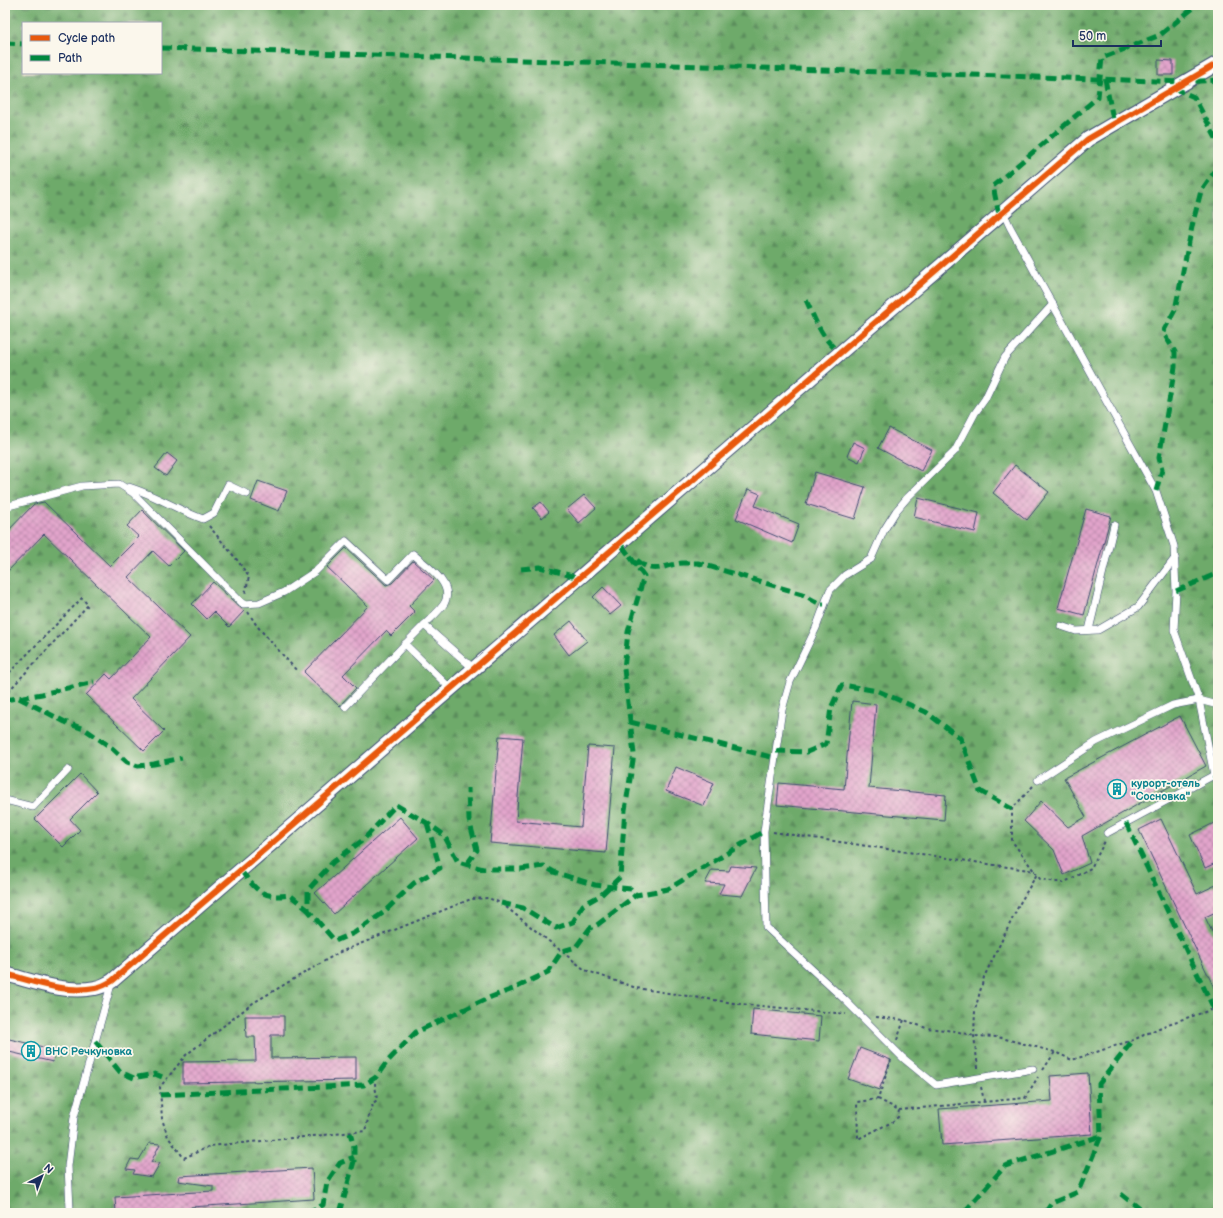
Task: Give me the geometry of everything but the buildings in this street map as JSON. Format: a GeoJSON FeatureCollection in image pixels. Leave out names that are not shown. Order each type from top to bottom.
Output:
{"type":"FeatureCollection","features":[{"type":"Feature","properties":{"kind":"street"},"geometry":{"type":"LineString","coordinates":[[5,974],[39,983],[76,990],[96,988],[112,981],[1088,139],[1218,62]]}},
{"type":"Feature","properties":{"kind":"lane"},"geometry":{"type":"LineString","coordinates":[[1003,212],[1156,491],[1174,546],[1176,592],[1174,630],[1199,700],[1214,775],[1218,784]]}},
{"type":"Feature","properties":{"kind":"lane"},"geometry":{"type":"LineString","coordinates":[[1033,1069],[936,1085],[894,1050],[860,1015],[766,927],[764,830],[782,710],[790,682],[816,628],[830,590],[845,575],[871,559],[884,530],[896,510],[906,498],[955,452],[975,413],[986,399],[1005,356],[1053,304]]}},
{"type":"Feature","properties":{"kind":"lane"},"geometry":{"type":"LineString","coordinates":[[119,484],[133,493],[243,604],[259,603],[284,592],[316,571],[346,541],[388,580],[413,554],[441,578],[447,595],[445,603],[345,707]]}},
{"type":"Feature","properties":{"kind":"lane"},"geometry":{"type":"LineString","coordinates":[[5,507],[82,486],[119,484],[145,492],[181,511],[203,520],[214,513],[228,485],[247,494]]}},
{"type":"Feature","properties":{"kind":"lane"},"geometry":{"type":"LineString","coordinates":[[1089,630],[1114,525]]}},
{"type":"Feature","properties":{"kind":"lane"},"geometry":{"type":"LineString","coordinates":[[1061,626],[1076,631],[1098,630],[1138,607],[1175,558]]}},
{"type":"Feature","properties":{"kind":"lane"},"geometry":{"type":"LineString","coordinates":[[424,625],[474,669]]}},
{"type":"Feature","properties":{"kind":"lane"},"geometry":{"type":"LineString","coordinates":[[405,644],[451,689]]}},
{"type":"Feature","properties":{"kind":"lane"},"geometry":{"type":"LineString","coordinates":[[1038,780],[1096,742],[1173,705],[1199,700],[1218,705]]}},
{"type":"Feature","properties":{"kind":"lane"},"geometry":{"type":"LineString","coordinates":[[5,800],[33,808],[68,770]]}},
{"type":"Feature","properties":{"kind":"lane"},"geometry":{"type":"LineString","coordinates":[[1107,833],[1214,775]]}},
{"type":"Feature","properties":{"kind":"lane"},"geometry":{"type":"LineString","coordinates":[[72,1213],[70,1209],[68,1166],[74,1116],[112,981]]}},
{"type":"Feature","properties":{"kind":"path"},"geometry":{"type":"LineString","coordinates":[[203,520],[238,561],[249,577],[243,604],[257,626],[298,671]]}},
{"type":"Feature","properties":{"kind":"path"},"geometry":{"type":"LineString","coordinates":[[5,677],[82,598],[88,605],[5,695]]}},
{"type":"Feature","properties":{"kind":"path"},"geometry":{"type":"LineString","coordinates":[[1038,780],[1012,809],[1012,841],[1040,879],[1063,882],[1091,868],[1105,843],[1107,833]]}},
{"type":"Feature","properties":{"kind":"path"},"geometry":{"type":"LineString","coordinates":[[764,830],[1035,871]]}},
{"type":"Feature","properties":{"kind":"path"},"geometry":{"type":"LineString","coordinates":[[976,1058],[974,1036],[975,1010],[984,977],[1020,903],[1037,874]]}},
{"type":"Feature","properties":{"kind":"path"},"geometry":{"type":"LineString","coordinates":[[376,1077],[375,1084],[377,1100],[372,1104],[373,1109],[370,1112],[365,1131],[210,1146],[184,1158],[168,1137],[162,1119],[160,1087],[186,1055],[253,1003],[340,952],[471,899],[488,898],[501,903],[585,970],[636,988],[740,1004],[904,1020],[926,1028],[955,1031],[974,1036],[998,1037],[1055,1052],[1072,1060],[1132,1040],[1168,1024],[1214,1009],[1218,1010]]}},
{"type":"Feature","properties":{"kind":"path"},"geometry":{"type":"LineString","coordinates":[[878,1099],[904,1020]]}},
{"type":"Feature","properties":{"kind":"path"},"geometry":{"type":"LineString","coordinates":[[899,1110],[898,1117],[892,1122],[858,1139],[857,1102],[878,1099],[899,1110],[1025,1098],[1055,1052]]}},
{"type":"Feature","properties":{"kind":"green space"},"geometry":{"type":"Polygon","coordinates":[[[5,5],[1218,5],[1218,1213],[5,1213],[5,5]]]}},
{"type":"Feature","properties":{"kind":"marked path"},"geometry":{"type":"LineString","coordinates":[[999,215],[993,186],[1098,97],[1102,58],[1160,35],[1197,5]]}},
{"type":"Feature","properties":{"kind":"marked path"},"geometry":{"type":"LineString","coordinates":[[5,43],[22,44]]}},
{"type":"Feature","properties":{"kind":"marked path"},"geometry":{"type":"LineString","coordinates":[[162,48],[1185,82],[1218,80]]}},
{"type":"Feature","properties":{"kind":"marked path"},"geometry":{"type":"LineString","coordinates":[[1105,79],[1114,124]]}},
{"type":"Feature","properties":{"kind":"marked path"},"geometry":{"type":"LineString","coordinates":[[1174,88],[1194,97],[1218,142]]}},
{"type":"Feature","properties":{"kind":"marked path"},"geometry":{"type":"LineString","coordinates":[[1156,491],[1162,470],[1159,458],[1175,367],[1175,352],[1163,332],[1175,310],[1201,191],[1218,167]]}},
{"type":"Feature","properties":{"kind":"marked path"},"geometry":{"type":"LineString","coordinates":[[806,300],[824,335],[833,347],[840,353]]}},
{"type":"Feature","properties":{"kind":"marked path"},"geometry":{"type":"LineString","coordinates":[[501,903],[523,908],[556,928],[573,922],[583,905],[601,895],[620,877],[625,810],[634,754],[624,669],[628,632],[644,576],[620,543],[640,570]]}},
{"type":"Feature","properties":{"kind":"marked path"},"geometry":{"type":"LineString","coordinates":[[637,560],[643,565],[654,569],[682,563],[698,563],[802,594],[820,604],[824,604]]}},
{"type":"Feature","properties":{"kind":"marked path"},"geometry":{"type":"LineString","coordinates":[[521,569],[540,567],[579,578]]}},
{"type":"Feature","properties":{"kind":"marked path"},"geometry":{"type":"LineString","coordinates":[[1176,591],[1218,573]]}},
{"type":"Feature","properties":{"kind":"marked path"},"geometry":{"type":"LineString","coordinates":[[5,700],[42,694],[94,682]]}},
{"type":"Feature","properties":{"kind":"marked path"},"geometry":{"type":"LineString","coordinates":[[776,751],[807,752],[826,744],[831,708],[842,685],[878,691],[926,712],[960,738],[980,791],[1012,809]]}},
{"type":"Feature","properties":{"kind":"marked path"},"geometry":{"type":"LineString","coordinates":[[19,698],[65,722],[86,730],[112,748],[127,762],[138,766],[182,758]]}},
{"type":"Feature","properties":{"kind":"marked path"},"geometry":{"type":"LineString","coordinates":[[630,722],[775,758]]}},
{"type":"Feature","properties":{"kind":"marked path"},"geometry":{"type":"LineString","coordinates":[[1214,775],[1218,781]]}},
{"type":"Feature","properties":{"kind":"marked path"},"geometry":{"type":"LineString","coordinates":[[467,864],[477,850],[469,820],[468,788]]}},
{"type":"Feature","properties":{"kind":"marked path"},"geometry":{"type":"LineString","coordinates":[[427,823],[440,868],[414,883],[383,913],[354,933],[335,941],[308,910],[308,890],[333,862],[363,840],[396,805],[427,823],[444,835],[458,862],[483,869],[521,869],[544,866],[554,872],[595,885],[631,889],[636,895]]}},
{"type":"Feature","properties":{"kind":"marked path"},"geometry":{"type":"LineString","coordinates":[[1126,823],[1214,1009]]}},
{"type":"Feature","properties":{"kind":"marked path"},"geometry":{"type":"LineString","coordinates":[[160,1095],[364,1085],[376,1077],[387,1062],[416,1032],[548,972],[562,951],[576,947],[590,928],[597,925],[636,895],[668,889],[764,831]]}},
{"type":"Feature","properties":{"kind":"marked path"},"geometry":{"type":"LineString","coordinates":[[241,871],[261,892],[272,896],[290,895],[308,910]]}},
{"type":"Feature","properties":{"kind":"marked path"},"geometry":{"type":"LineString","coordinates":[[1045,1213],[1052,1203],[1078,1192],[1101,1136],[1099,1084],[1133,1040]]}},
{"type":"Feature","properties":{"kind":"marked path"},"geometry":{"type":"LineString","coordinates":[[95,1041],[120,1072],[136,1079],[138,1077],[155,1074],[167,1079]]}},
{"type":"Feature","properties":{"kind":"marked path"},"geometry":{"type":"LineString","coordinates":[[340,1213],[354,1161],[354,1147],[350,1133]]}},
{"type":"Feature","properties":{"kind":"marked path"},"geometry":{"type":"LineString","coordinates":[[968,1213],[967,1209],[1005,1166],[1101,1136]]}},
{"type":"Feature","properties":{"kind":"marked path"},"geometry":{"type":"LineString","coordinates":[[306,1213],[323,1205],[327,1182],[340,1163],[354,1157]]}},
{"type":"Feature","properties":{"kind":"marked path"},"geometry":{"type":"LineString","coordinates":[[1121,1194],[1140,1209],[1151,1213]]}},
{"type":"Feature","properties":{"kind":"cycle path"},"geometry":{"type":"LineString","coordinates":[[5,974],[49,986],[72,989],[97,988],[112,981],[1088,139],[1218,63]]}},
{"type":"Feature","properties":{"kind":"place","name":"курорт-отель \"Сосновка\""},"geometry":{"type":"Point","coordinates":[1117,789]}},
{"type":"Feature","properties":{"kind":"place","name":"ВНС Речкуновка"},"geometry":{"type":"Point","coordinates":[31,1051]}}]}
